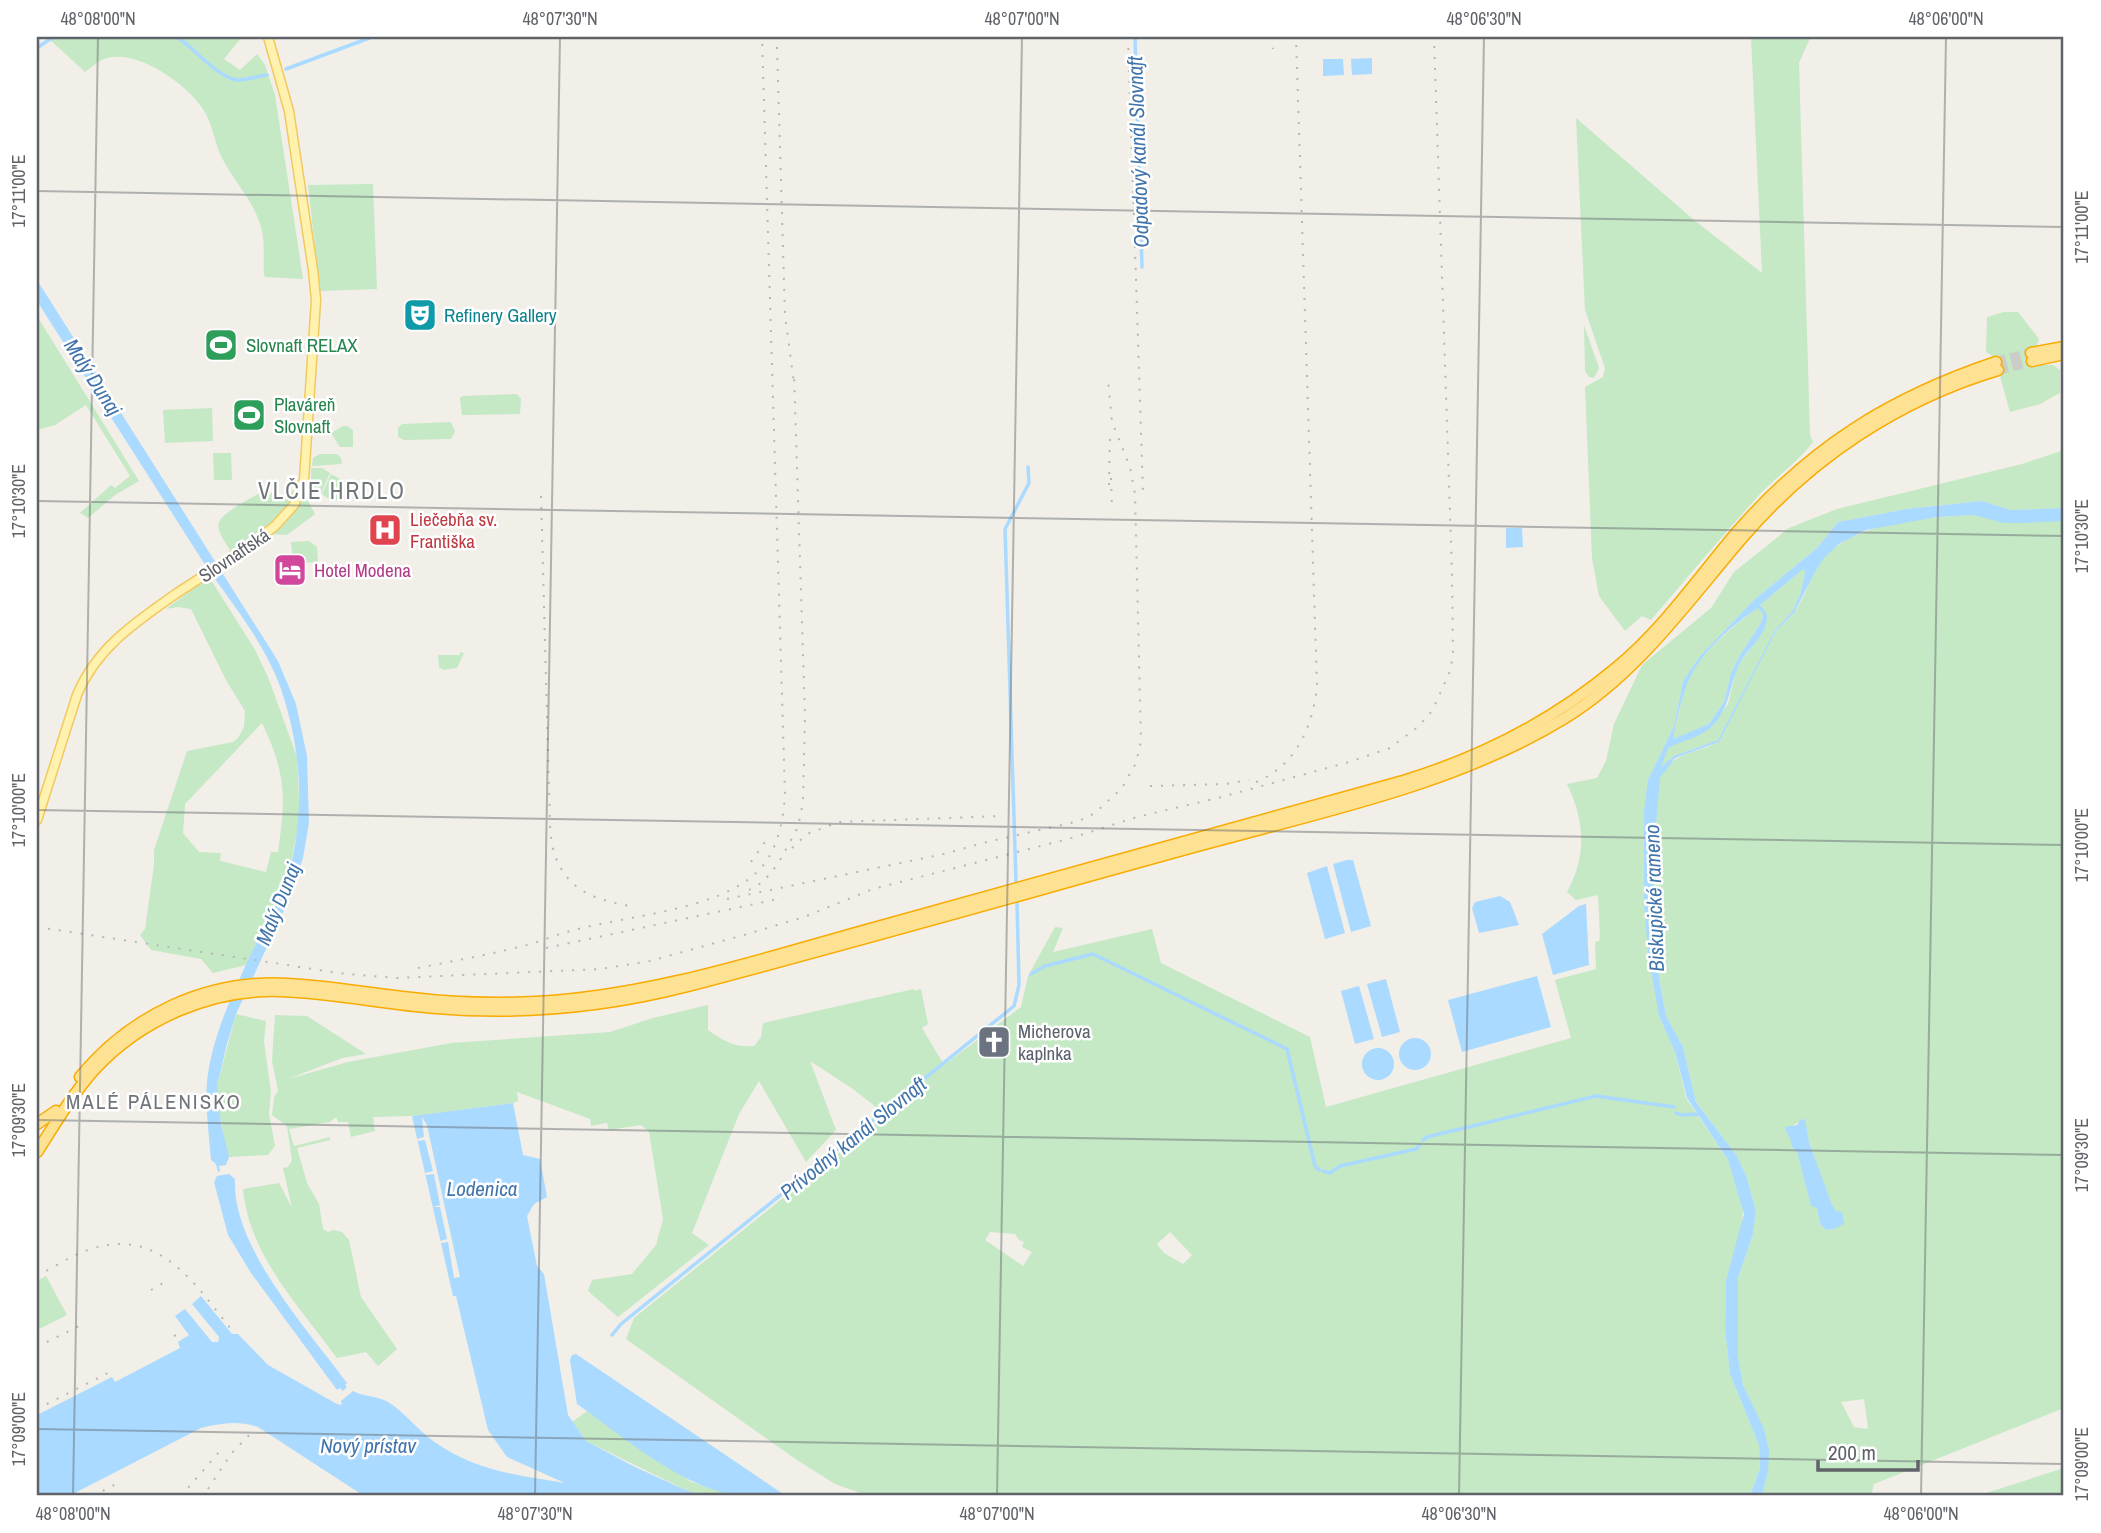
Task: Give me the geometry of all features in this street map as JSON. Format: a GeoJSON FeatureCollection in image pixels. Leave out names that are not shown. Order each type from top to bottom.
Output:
{"type":"FeatureCollection","features":[{"type":"Feature","properties":{"kind":"highway"},"geometry":{"type":"LineString","coordinates":[[2064,347],[2031,357],[2064,354]]}},
{"type":"Feature","properties":{"kind":"highway"},"geometry":{"type":"LineString","coordinates":[[37,1140],[84,1073],[113,1043],[150,1017],[194,1001],[286,987],[518,1010],[587,1005],[682,987],[1380,795],[1471,765],[1521,742],[1567,716],[1624,674],[1658,639],[1769,508],[1835,450],[1888,416],[1997,366]]}},
{"type":"Feature","properties":{"kind":"highway"},"geometry":{"type":"LineString","coordinates":[[37,1152],[72,1098],[107,1057],[153,1023],[194,1001]]}},
{"type":"Feature","properties":{"kind":"highway"},"geometry":{"type":"LineString","coordinates":[[37,1124],[56,1111]]}},
{"type":"Feature","properties":{"kind":"main road","name":"Slovnaftská"},"geometry":{"type":"LineString","coordinates":[[37,820],[75,701],[95,661],[128,627],[262,536],[286,516],[302,489],[306,469],[316,300],[289,111],[268,37]]}},
{"type":"Feature","properties":{"kind":"green space"},"geometry":{"type":"Polygon","coordinates":[[[47,37],[242,37],[224,59],[240,70],[257,54],[265,65],[275,95],[303,279],[265,277],[263,236],[259,221],[220,155],[206,114],[190,93],[166,74],[126,57],[105,58],[85,72],[47,37]]]}},
{"type":"Feature","properties":{"kind":"green space"},"geometry":{"type":"Polygon","coordinates":[[[1751,37],[1810,38],[1799,63],[1810,435],[1813,442],[1760,494],[1651,620],[1642,616],[1625,631],[1599,596],[1592,558],[1585,387],[1603,377],[1605,368],[1585,310],[1576,118],[1694,220],[1762,273],[1751,37]]]}},
{"type":"Feature","properties":{"kind":"green space"},"geometry":{"type":"Polygon","coordinates":[[[373,184],[377,289],[320,291],[308,185],[373,184]]]}},
{"type":"Feature","properties":{"kind":"green space"},"geometry":{"type":"Polygon","coordinates":[[[2004,312],[2018,312],[2039,339],[2036,347],[2030,349],[2034,365],[2053,365],[2060,370],[2060,393],[2040,404],[2010,412],[1995,358],[1986,352],[1987,317],[2004,312]]]}},
{"type":"Feature","properties":{"kind":"green space"},"geometry":{"type":"Polygon","coordinates":[[[37,316],[139,481],[115,495],[88,518],[80,513],[111,485],[115,488],[130,476],[86,405],[55,425],[37,430],[37,316]]]}},
{"type":"Feature","properties":{"kind":"green space"},"geometry":{"type":"Polygon","coordinates":[[[1584,325],[1599,368],[1594,378],[1589,377],[1585,371],[1584,325]]]}},
{"type":"Feature","properties":{"kind":"green space"},"geometry":{"type":"Polygon","coordinates":[[[517,394],[521,399],[520,414],[462,415],[460,398],[463,396],[517,394]]]}},
{"type":"Feature","properties":{"kind":"green space"},"geometry":{"type":"Polygon","coordinates":[[[212,408],[213,441],[165,443],[163,410],[212,408]]]}},
{"type":"Feature","properties":{"kind":"green space"},"geometry":{"type":"Polygon","coordinates":[[[451,422],[455,432],[451,439],[404,440],[398,437],[398,428],[402,424],[451,422]]]}},
{"type":"Feature","properties":{"kind":"green space"},"geometry":{"type":"Polygon","coordinates":[[[343,426],[353,430],[353,447],[340,447],[331,433],[343,426]]]}},
{"type":"Feature","properties":{"kind":"green space"},"geometry":{"type":"Polygon","coordinates":[[[2064,450],[2064,508],[2011,510],[1982,501],[1906,509],[1838,522],[1817,548],[1754,600],[1700,656],[1683,681],[1674,726],[1648,780],[1659,1016],[1675,1052],[1686,1098],[1728,1160],[1743,1206],[1742,1226],[1726,1280],[1725,1329],[1730,1374],[1759,1445],[1760,1468],[1750,1496],[869,1496],[835,1484],[626,1339],[634,1318],[886,1115],[810,1061],[836,1130],[806,1162],[759,1081],[739,1114],[692,1233],[709,1245],[618,1317],[588,1291],[592,1280],[632,1274],[656,1245],[663,1219],[649,1132],[641,1125],[609,1130],[607,1123],[591,1126],[590,1119],[517,1092],[518,1101],[513,1103],[412,1116],[373,1117],[375,1131],[351,1137],[348,1122],[338,1122],[336,1117],[330,1122],[289,1129],[294,1146],[330,1137],[330,1140],[297,1148],[307,1183],[319,1204],[323,1229],[328,1232],[342,1232],[349,1240],[361,1297],[397,1349],[378,1366],[366,1352],[337,1358],[278,1279],[255,1236],[243,1189],[279,1183],[292,1208],[283,1168],[288,1167],[292,1160],[287,1126],[272,1115],[274,1097],[278,1091],[272,1061],[275,1015],[307,1016],[366,1054],[342,1058],[288,1079],[348,1062],[451,1043],[610,1032],[708,1005],[708,1030],[730,1043],[754,1046],[761,1037],[763,1023],[921,989],[928,1024],[922,1028],[944,1065],[1021,1007],[1028,976],[1055,927],[1063,928],[1053,952],[1152,929],[1161,963],[1310,1037],[1326,1107],[1571,1038],[1555,980],[1596,969],[1595,942],[1599,941],[1600,936],[1598,895],[1576,900],[1567,892],[1578,865],[1581,838],[1577,811],[1567,784],[1597,778],[1606,761],[1614,724],[1642,665],[1711,608],[1734,572],[1789,528],[1837,509],[2022,464],[2064,450]],[[990,1232],[985,1240],[1023,1266],[1032,1252],[1022,1247],[1024,1242],[1015,1234],[990,1232]],[[1170,1232],[1157,1244],[1164,1253],[1183,1264],[1192,1255],[1170,1232]]]}},
{"type":"Feature","properties":{"kind":"green space"},"geometry":{"type":"Polygon","coordinates":[[[213,453],[231,453],[232,480],[214,480],[213,453]]]}},
{"type":"Feature","properties":{"kind":"green space"},"geometry":{"type":"Polygon","coordinates":[[[320,454],[337,454],[342,464],[312,466],[313,458],[320,454]]]}},
{"type":"Feature","properties":{"kind":"green space"},"geometry":{"type":"Polygon","coordinates":[[[311,468],[322,468],[330,473],[321,493],[311,488],[311,468]]]}},
{"type":"Feature","properties":{"kind":"green space"},"geometry":{"type":"Polygon","coordinates":[[[331,474],[342,480],[342,496],[333,502],[322,494],[331,474]]]}},
{"type":"Feature","properties":{"kind":"green space"},"geometry":{"type":"Polygon","coordinates":[[[294,490],[298,491],[277,522],[232,553],[219,530],[220,520],[263,491],[282,496],[294,490]]]}},
{"type":"Feature","properties":{"kind":"green space"},"geometry":{"type":"Polygon","coordinates":[[[302,497],[306,497],[315,514],[287,535],[272,534],[288,519],[302,497]]]}},
{"type":"Feature","properties":{"kind":"green space"},"geometry":{"type":"Polygon","coordinates":[[[1955,516],[2064,521],[2064,1408],[1874,1484],[1871,1496],[1762,1496],[1768,1472],[1752,1406],[1743,1385],[1738,1357],[1738,1278],[1753,1234],[1756,1211],[1747,1178],[1737,1156],[1696,1102],[1683,1047],[1666,1016],[1659,978],[1653,886],[1658,786],[1667,767],[1674,761],[1719,742],[1767,646],[1777,630],[1793,614],[1824,558],[1837,546],[1873,529],[1914,520],[1955,516]],[[1804,1119],[1792,1126],[1792,1147],[1797,1152],[1811,1205],[1817,1208],[1820,1224],[1826,1230],[1834,1229],[1836,1211],[1809,1142],[1804,1119]],[[1864,1399],[1841,1402],[1854,1427],[1867,1429],[1868,1428],[1864,1399]]]}},
{"type":"Feature","properties":{"kind":"green space"},"geometry":{"type":"Polygon","coordinates":[[[309,541],[317,547],[318,562],[293,563],[291,542],[309,541]]]}},
{"type":"Feature","properties":{"kind":"green space"},"geometry":{"type":"Polygon","coordinates":[[[1805,570],[1805,573],[1800,595],[1792,612],[1775,630],[1718,740],[1674,756],[1660,768],[1667,748],[1711,727],[1728,704],[1736,671],[1766,623],[1760,605],[1805,570]]]}},
{"type":"Feature","properties":{"kind":"green space"},"geometry":{"type":"Polygon","coordinates":[[[209,577],[254,648],[268,677],[297,757],[300,817],[289,873],[246,965],[213,973],[201,959],[151,950],[140,935],[145,929],[154,850],[187,751],[233,742],[244,727],[245,711],[226,680],[191,609],[166,609],[209,577]],[[262,723],[185,804],[183,833],[199,852],[221,853],[220,861],[266,872],[271,852],[278,852],[283,800],[280,771],[262,723]]]}},
{"type":"Feature","properties":{"kind":"green space"},"geometry":{"type":"Polygon","coordinates":[[[1758,607],[1763,614],[1762,621],[1731,673],[1724,702],[1709,724],[1672,740],[1690,675],[1716,643],[1758,607]]]}},
{"type":"Feature","properties":{"kind":"green space"},"geometry":{"type":"Polygon","coordinates":[[[460,652],[464,653],[457,668],[443,670],[439,667],[438,655],[460,655],[460,652]]]}},
{"type":"Feature","properties":{"kind":"green space"},"geometry":{"type":"Polygon","coordinates":[[[236,1014],[266,1021],[264,1042],[271,1092],[269,1114],[275,1146],[268,1155],[229,1157],[227,1154],[217,1086],[236,1014]]]}},
{"type":"Feature","properties":{"kind":"green space"},"geometry":{"type":"Polygon","coordinates":[[[46,1276],[67,1315],[37,1330],[37,1281],[46,1276]]]}},
{"type":"Feature","properties":{"kind":"green space"},"geometry":{"type":"Polygon","coordinates":[[[587,1411],[691,1482],[737,1496],[704,1496],[688,1491],[586,1441],[572,1422],[587,1411]]]}},
{"type":"Feature","properties":{"kind":"green space"},"geometry":{"type":"Polygon","coordinates":[[[2064,1468],[2064,1496],[1977,1496],[2064,1468]]]}},
{"type":"Feature","properties":{"kind":"water"},"geometry":{"type":"Polygon","coordinates":[[[1372,58],[1372,74],[1352,75],[1351,59],[1372,58]]]}},
{"type":"Feature","properties":{"kind":"water"},"geometry":{"type":"Polygon","coordinates":[[[1323,59],[1343,59],[1344,75],[1323,76],[1323,59]]]}},
{"type":"Feature","properties":{"kind":"water","name":"Malý Dunaj"},"geometry":{"type":"Polygon","coordinates":[[[37,280],[278,661],[296,704],[307,756],[309,823],[303,858],[290,897],[236,1014],[217,1086],[221,1124],[229,1157],[226,1165],[219,1166],[218,1172],[216,1164],[211,1160],[207,1081],[218,1032],[230,1001],[290,869],[299,802],[293,736],[282,692],[267,657],[37,301],[37,280]]]}},
{"type":"Feature","properties":{"kind":"water"},"geometry":{"type":"Polygon","coordinates":[[[1982,501],[2011,510],[2064,508],[2064,521],[2004,523],[1973,515],[1937,517],[1866,530],[1839,544],[1824,558],[1794,613],[1776,631],[1719,742],[1675,758],[1660,778],[1653,886],[1659,978],[1666,1016],[1683,1047],[1696,1102],[1737,1156],[1747,1178],[1756,1211],[1753,1234],[1738,1278],[1738,1357],[1743,1385],[1764,1429],[1769,1450],[1768,1472],[1762,1496],[1750,1496],[1760,1468],[1759,1445],[1730,1374],[1725,1329],[1726,1280],[1744,1214],[1728,1160],[1687,1098],[1675,1052],[1659,1016],[1648,952],[1644,904],[1644,811],[1648,780],[1674,726],[1683,681],[1700,656],[1754,600],[1817,548],[1838,522],[1906,509],[1982,501]],[[1805,570],[1760,605],[1767,615],[1766,625],[1741,661],[1718,719],[1703,733],[1668,748],[1661,767],[1674,756],[1718,740],[1775,630],[1792,612],[1800,595],[1805,573],[1805,570]],[[1758,608],[1726,632],[1698,664],[1684,693],[1673,739],[1709,724],[1724,702],[1731,673],[1762,621],[1763,614],[1758,608]]]}},
{"type":"Feature","properties":{"kind":"water"},"geometry":{"type":"Polygon","coordinates":[[[1506,528],[1522,528],[1523,547],[1506,548],[1506,528]]]}},
{"type":"Feature","properties":{"kind":"water"},"geometry":{"type":"Polygon","coordinates":[[[1353,860],[1371,926],[1351,932],[1333,864],[1353,860]]]}},
{"type":"Feature","properties":{"kind":"water"},"geometry":{"type":"Polygon","coordinates":[[[1327,866],[1345,933],[1325,939],[1307,873],[1327,866]]]}},
{"type":"Feature","properties":{"kind":"water"},"geometry":{"type":"Polygon","coordinates":[[[1500,896],[1510,902],[1519,925],[1479,933],[1472,908],[1475,902],[1500,896]]]}},
{"type":"Feature","properties":{"kind":"water"},"geometry":{"type":"Polygon","coordinates":[[[1586,904],[1589,965],[1553,975],[1542,934],[1579,906],[1586,904]]]}},
{"type":"Feature","properties":{"kind":"water"},"geometry":{"type":"Polygon","coordinates":[[[1537,976],[1551,1027],[1462,1052],[1448,1000],[1537,976]]]}},
{"type":"Feature","properties":{"kind":"water"},"geometry":{"type":"Polygon","coordinates":[[[1386,979],[1400,1032],[1382,1037],[1367,984],[1386,979]]]}},
{"type":"Feature","properties":{"kind":"water"},"geometry":{"type":"Polygon","coordinates":[[[1359,986],[1374,1039],[1355,1044],[1341,991],[1359,986]]]}},
{"type":"Feature","properties":{"kind":"water"},"geometry":{"type":"Polygon","coordinates":[[[1415,1038],[1426,1043],[1431,1054],[1426,1065],[1415,1070],[1404,1065],[1399,1054],[1404,1043],[1415,1038]]]}},
{"type":"Feature","properties":{"kind":"water"},"geometry":{"type":"Polygon","coordinates":[[[1378,1048],[1389,1053],[1394,1064],[1389,1075],[1378,1080],[1367,1075],[1362,1064],[1367,1053],[1378,1048]]]}},
{"type":"Feature","properties":{"kind":"water"},"geometry":{"type":"Polygon","coordinates":[[[513,1103],[523,1155],[540,1159],[547,1197],[534,1204],[527,1216],[537,1266],[544,1274],[568,1415],[586,1441],[635,1467],[704,1496],[364,1496],[258,1427],[236,1423],[201,1428],[69,1496],[37,1496],[37,1415],[112,1377],[115,1382],[180,1348],[178,1342],[189,1335],[175,1316],[185,1309],[212,1342],[218,1342],[219,1337],[192,1304],[201,1296],[232,1334],[238,1334],[268,1365],[337,1404],[342,1405],[341,1401],[353,1391],[383,1400],[399,1410],[433,1441],[465,1459],[496,1470],[565,1483],[507,1457],[488,1430],[456,1296],[453,1296],[412,1116],[513,1103]]]}},
{"type":"Feature","properties":{"kind":"water"},"geometry":{"type":"Polygon","coordinates":[[[1805,1119],[1809,1142],[1832,1205],[1836,1211],[1842,1212],[1844,1224],[1834,1229],[1826,1230],[1820,1224],[1817,1208],[1811,1206],[1797,1152],[1792,1147],[1785,1127],[1797,1125],[1800,1120],[1805,1119]]]}},
{"type":"Feature","properties":{"kind":"water"},"geometry":{"type":"Polygon","coordinates":[[[229,1174],[235,1179],[237,1205],[245,1232],[258,1259],[293,1313],[347,1383],[343,1391],[340,1388],[337,1390],[251,1273],[228,1235],[214,1182],[217,1176],[229,1174]]]}},
{"type":"Feature","properties":{"kind":"water"},"geometry":{"type":"Polygon","coordinates":[[[576,1354],[786,1496],[743,1497],[715,1491],[653,1459],[577,1404],[570,1360],[572,1355],[576,1354]]]}},
{"type":"Feature","properties":{"kind":"pier"},"geometry":{"type":"Polygon","coordinates":[[[422,1117],[427,1125],[460,1277],[454,1278],[448,1242],[440,1241],[447,1239],[440,1207],[433,1207],[440,1205],[434,1174],[425,1173],[433,1171],[425,1140],[417,1139],[424,1137],[422,1117]]]}},
{"type":"Feature","properties":{"kind":"waterway","name":"Odpadový kanál Slovnaft"},"geometry":{"type":"LineString","coordinates":[[37,48],[53,37]]}},
{"type":"Feature","properties":{"kind":"waterway","name":"Odpadový kanál Slovnaft"},"geometry":{"type":"LineString","coordinates":[[177,37],[215,69],[231,78],[241,80],[267,75]]}},
{"type":"Feature","properties":{"kind":"waterway","name":"Odpadový kanál Slovnaft"},"geometry":{"type":"LineString","coordinates":[[286,69],[372,37]]}},
{"type":"Feature","properties":{"kind":"waterway","name":"Odpadový kanál Slovnaft"},"geometry":{"type":"LineString","coordinates":[[1135,37],[1142,267]]}},
{"type":"Feature","properties":{"kind":"waterway","name":"Prívodný kanál Slovnaft"},"geometry":{"type":"LineString","coordinates":[[1016,882],[1005,529],[1029,483],[1028,467]]}},
{"type":"Feature","properties":{"kind":"waterway","name":"Prívodný kanál Slovnaft"},"geometry":{"type":"LineString","coordinates":[[612,1335],[621,1324],[1014,1006],[1019,985],[1017,902]]}},
{"type":"Feature","properties":{"kind":"waterway"},"geometry":{"type":"LineString","coordinates":[[1031,974],[1045,966],[1093,954],[1287,1049],[1315,1166],[1319,1170]]}},
{"type":"Feature","properties":{"kind":"waterway"},"geometry":{"type":"LineString","coordinates":[[1423,1140],[1596,1096],[1674,1107]]}},
{"type":"Feature","properties":{"kind":"waterway"},"geometry":{"type":"LineString","coordinates":[[1676,1113],[1701,1114]]}},
{"type":"Feature","properties":{"kind":"waterway"},"geometry":{"type":"LineString","coordinates":[[1323,1171],[1330,1173],[1340,1166],[1416,1149],[1420,1145]]}},
{"type":"Feature","properties":{"kind":"tunnel"},"geometry":{"type":"LineString","coordinates":[[1996,362],[2031,353]]}},
{"type":"Feature","properties":{"kind":"tunnel"},"geometry":{"type":"LineString","coordinates":[[1998,370],[2032,361]]}},
{"type":"Feature","properties":{"kind":"railway"},"geometry":{"type":"LineString","coordinates":[[418,968],[510,949],[574,930],[670,910],[718,896],[756,873],[769,857],[778,837],[785,795],[762,37]]}},
{"type":"Feature","properties":{"kind":"railway"},"geometry":{"type":"LineString","coordinates":[[1128,37],[1143,492]]}},
{"type":"Feature","properties":{"kind":"railway"},"geometry":{"type":"LineString","coordinates":[[1270,37],[1273,49]]}},
{"type":"Feature","properties":{"kind":"railway"},"geometry":{"type":"LineString","coordinates":[[1256,782],[1282,766],[1300,743],[1311,716],[1317,686],[1296,37]]}},
{"type":"Feature","properties":{"kind":"railway"},"geometry":{"type":"LineString","coordinates":[[298,967],[397,978],[600,969],[650,961],[804,917],[873,889],[1349,762],[1390,748],[1419,726],[1432,711],[1449,674],[1453,656],[1434,37]]}},
{"type":"Feature","properties":{"kind":"railway"},"geometry":{"type":"LineString","coordinates":[[777,47],[785,315],[794,383]]}},
{"type":"Feature","properties":{"kind":"railway"},"geometry":{"type":"LineString","coordinates":[[749,890],[763,882],[778,864],[798,827],[803,802],[805,717],[794,374]]}},
{"type":"Feature","properties":{"kind":"railway"},"geometry":{"type":"LineString","coordinates":[[727,899],[944,854],[1079,821],[1095,813],[1122,788],[1136,763],[1141,741],[1135,494],[1130,467],[1112,422],[1108,379]]}},
{"type":"Feature","properties":{"kind":"railway"},"geometry":{"type":"LineString","coordinates":[[1109,485],[1110,431]]}},
{"type":"Feature","properties":{"kind":"railway"},"geometry":{"type":"LineString","coordinates":[[1111,478],[1112,510]]}},
{"type":"Feature","properties":{"kind":"railway"},"geometry":{"type":"LineString","coordinates":[[541,496],[552,846],[559,866],[576,886],[597,898],[636,907]]}},
{"type":"Feature","properties":{"kind":"railway"},"geometry":{"type":"LineString","coordinates":[[1150,786],[1226,784],[1249,780]]}},
{"type":"Feature","properties":{"kind":"railway"},"geometry":{"type":"LineString","coordinates":[[792,848],[807,834],[839,822],[1001,816]]}},
{"type":"Feature","properties":{"kind":"railway"},"geometry":{"type":"LineString","coordinates":[[751,862],[770,835]]}},
{"type":"Feature","properties":{"kind":"railway"},"geometry":{"type":"LineString","coordinates":[[546,948],[783,898]]}},
{"type":"Feature","properties":{"kind":"railway"},"geometry":{"type":"LineString","coordinates":[[37,927],[307,968]]}},
{"type":"Feature","properties":{"kind":"railway"},"geometry":{"type":"LineString","coordinates":[[37,1276],[91,1249],[116,1244],[138,1246],[157,1253],[175,1265],[206,1297],[234,1333]]}},
{"type":"Feature","properties":{"kind":"railway"},"geometry":{"type":"LineString","coordinates":[[151,1290],[165,1282]]}},
{"type":"Feature","properties":{"kind":"railway"},"geometry":{"type":"LineString","coordinates":[[37,1347],[85,1323]]}},
{"type":"Feature","properties":{"kind":"railway"},"geometry":{"type":"LineString","coordinates":[[174,1336],[183,1332]]}},
{"type":"Feature","properties":{"kind":"railway"},"geometry":{"type":"LineString","coordinates":[[37,1409],[110,1372]]}},
{"type":"Feature","properties":{"kind":"railway"},"geometry":{"type":"LineString","coordinates":[[208,1489],[231,1454],[251,1433]]}},
{"type":"Feature","properties":{"kind":"railway"},"geometry":{"type":"LineString","coordinates":[[181,1496],[220,1451]]}},
{"type":"Feature","properties":{"kind":"railway"},"geometry":{"type":"LineString","coordinates":[[93,1496],[118,1483]]}},
{"type":"Feature","properties":{"kind":"place","name":"Refinery Gallery"},"geometry":{"type":"Point","coordinates":[420,315]}},
{"type":"Feature","properties":{"kind":"place","name":"Slovnaft RELAX"},"geometry":{"type":"Point","coordinates":[221,345]}},
{"type":"Feature","properties":{"kind":"place","name":"Plaváreň Slovnaft"},"geometry":{"type":"Point","coordinates":[249,415]}},
{"type":"Feature","properties":{"kind":"place","name":"Liečebňa sv. Františka"},"geometry":{"type":"Point","coordinates":[385,530]}},
{"type":"Feature","properties":{"kind":"place","name":"Hotel Modena"},"geometry":{"type":"Point","coordinates":[290,570]}},
{"type":"Feature","properties":{"kind":"place","name":"Micherova kaplnka"},"geometry":{"type":"Point","coordinates":[994,1042]}},
{"type":"Feature","properties":{"kind":"district","name":"VLČIE HRDLO"},"geometry":{"type":"Point","coordinates":[332,490]}},
{"type":"Feature","properties":{"kind":"district","name":"MALÉ PÁLENISKO"},"geometry":{"type":"Point","coordinates":[154,1101]}},
{"type":"Feature","properties":{"kind":"water label","name":"Biskupické rameno"},"geometry":{"type":"Point","coordinates":[1654,898]}},
{"type":"Feature","properties":{"kind":"water label","name":"Lodenica"},"geometry":{"type":"Point","coordinates":[482,1188]}},
{"type":"Feature","properties":{"kind":"water label","name":"Nový prístav"},"geometry":{"type":"Point","coordinates":[368,1445]}}]}
